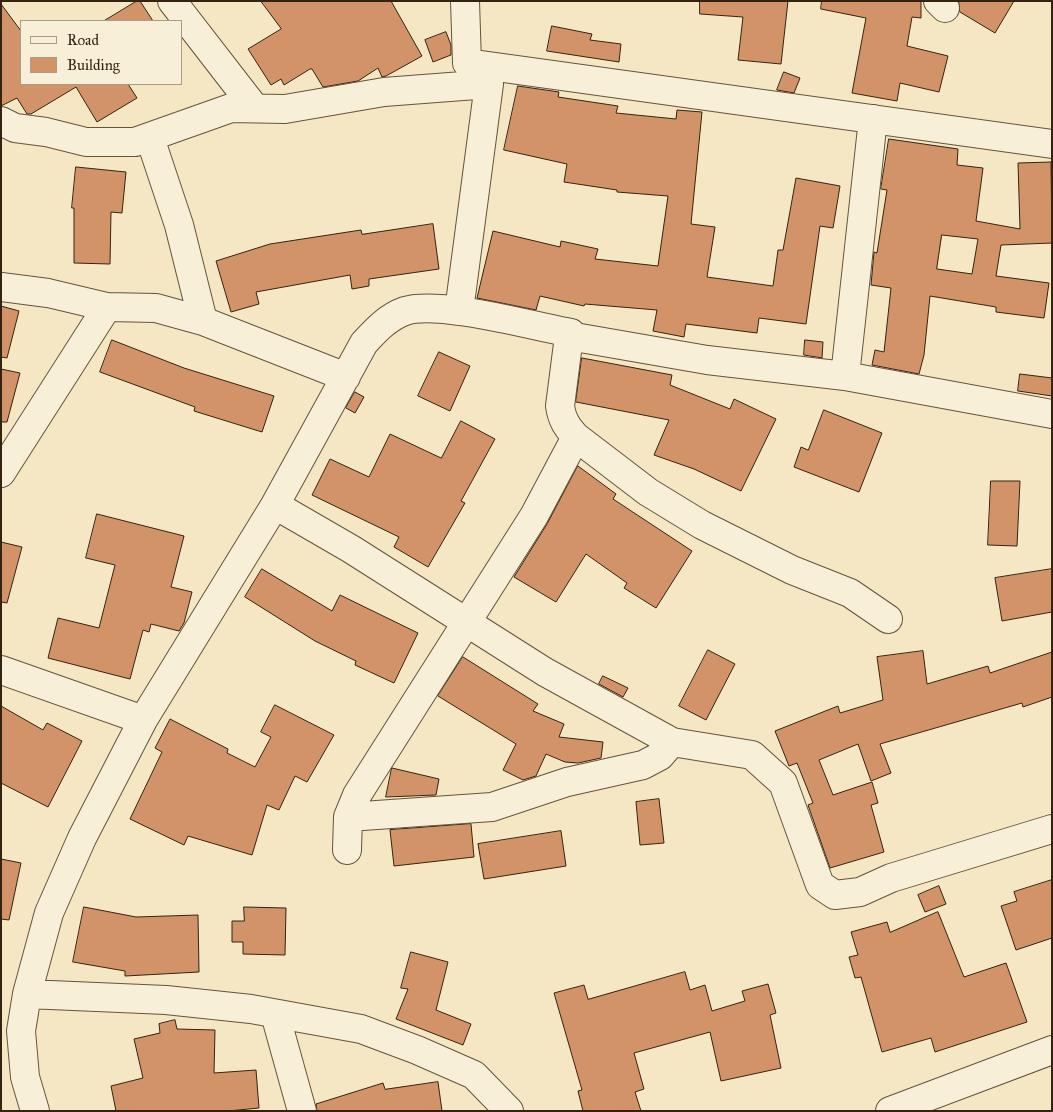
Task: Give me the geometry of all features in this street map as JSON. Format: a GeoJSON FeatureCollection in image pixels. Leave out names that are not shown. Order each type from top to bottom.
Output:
{"type":"FeatureCollection","features":[{"type":"Feature","properties":{"kind":"street"},"geometry":{"type":"LineString","coordinates":[[172,1],[254,108]]}},
{"type":"Feature","properties":{"kind":"street"},"geometry":{"type":"LineString","coordinates":[[465,1],[467,63],[489,84]]}},
{"type":"Feature","properties":{"kind":"street"},"geometry":{"type":"LineString","coordinates":[[467,63],[1052,144]]}},
{"type":"Feature","properties":{"kind":"street"},"geometry":{"type":"LineString","coordinates":[[1,121],[15,128],[46,132],[86,142],[135,142],[231,108],[285,109],[384,92],[489,84]]}},
{"type":"Feature","properties":{"kind":"street"},"geometry":{"type":"LineString","coordinates":[[459,311],[489,84]]}},
{"type":"Feature","properties":{"kind":"street"},"geometry":{"type":"LineString","coordinates":[[845,376],[873,119]]}},
{"type":"Feature","properties":{"kind":"street"},"geometry":{"type":"LineString","coordinates":[[150,138],[179,224],[203,321]]}},
{"type":"Feature","properties":{"kind":"street"},"geometry":{"type":"LineString","coordinates":[[1,287],[48,293],[108,307],[156,308],[203,321],[346,377]]}},
{"type":"Feature","properties":{"kind":"street"},"geometry":{"type":"LineString","coordinates":[[1,473],[108,307]]}},
{"type":"Feature","properties":{"kind":"street"},"geometry":{"type":"LineString","coordinates":[[35,1111],[25,1077],[22,1031],[27,994],[49,914],[82,838],[143,720],[275,505],[364,343],[383,323],[406,310],[437,307],[571,333],[569,336],[560,406],[561,416],[566,426],[576,437],[648,492],[702,526],[792,570],[850,593],[888,619]]}},
{"type":"Feature","properties":{"kind":"street"},"geometry":{"type":"LineString","coordinates":[[569,336],[707,360],[845,376],[1052,414]]}},
{"type":"Feature","properties":{"kind":"street"},"geometry":{"type":"LineString","coordinates":[[347,850],[348,817],[358,795],[464,622],[534,516],[576,437]]}},
{"type":"Feature","properties":{"kind":"street"},"geometry":{"type":"LineString","coordinates":[[275,505],[351,549],[545,672],[672,742],[752,755],[782,783],[820,885],[835,895],[860,892],[891,878],[1052,830]]}},
{"type":"Feature","properties":{"kind":"street"},"geometry":{"type":"LineString","coordinates":[[1,670],[143,720]]}},
{"type":"Feature","properties":{"kind":"street"},"geometry":{"type":"LineString","coordinates":[[348,817],[492,807],[567,782],[643,766],[660,756],[672,742]]}},
{"type":"Feature","properties":{"kind":"street"},"geometry":{"type":"LineString","coordinates":[[27,994],[166,1000],[275,1014],[361,1029],[417,1050],[474,1075],[509,1111]]}},
{"type":"Feature","properties":{"kind":"street"},"geometry":{"type":"LineString","coordinates":[[275,1014],[302,1111]]}},
{"type":"Feature","properties":{"kind":"street"},"geometry":{"type":"LineString","coordinates":[[890,1111],[1052,1050]]}},
{"type":"Feature","properties":{"kind":"building"},"geometry":{"type":"Polygon","coordinates":[[[140,1],[152,20],[106,20],[140,1]]]}},
{"type":"Feature","properties":{"kind":"building"},"geometry":{"type":"Polygon","coordinates":[[[261,1],[391,1],[422,56],[382,77],[378,68],[358,81],[323,87],[312,69],[310,69],[284,85],[281,79],[271,85],[248,49],[281,29],[261,1]]]}},
{"type":"Feature","properties":{"kind":"building"},"geometry":{"type":"Polygon","coordinates":[[[700,1],[788,1],[781,64],[738,60],[743,17],[700,14],[700,1]]]}},
{"type":"Feature","properties":{"kind":"building"},"geometry":{"type":"Polygon","coordinates":[[[822,1],[921,1],[921,18],[912,17],[907,46],[948,56],[939,92],[900,83],[897,101],[852,93],[866,18],[821,9],[822,1]]]}},
{"type":"Feature","properties":{"kind":"building"},"geometry":{"type":"Polygon","coordinates":[[[959,1],[1014,1],[995,33],[960,12],[959,1]]]}},
{"type":"Feature","properties":{"kind":"building"},"geometry":{"type":"Polygon","coordinates":[[[1,4],[20,30],[20,85],[129,85],[137,98],[97,122],[76,87],[31,114],[27,114],[17,98],[1,106],[1,4]]]}},
{"type":"Feature","properties":{"kind":"building"},"geometry":{"type":"Polygon","coordinates":[[[552,26],[592,34],[590,40],[621,44],[619,62],[547,51],[552,26]]]}},
{"type":"Feature","properties":{"kind":"building"},"geometry":{"type":"Polygon","coordinates":[[[446,32],[451,45],[451,55],[433,62],[425,40],[446,32]]]}},
{"type":"Feature","properties":{"kind":"building"},"geometry":{"type":"Polygon","coordinates":[[[784,72],[800,78],[794,93],[777,90],[784,72]]]}},
{"type":"Feature","properties":{"kind":"building"},"geometry":{"type":"Polygon","coordinates":[[[518,86],[559,92],[558,97],[618,106],[616,113],[676,119],[677,110],[702,112],[691,224],[715,227],[707,277],[773,286],[778,250],[783,250],[796,178],[840,186],[833,228],[820,226],[806,324],[759,318],[757,333],[686,324],[684,337],[653,331],[657,310],[585,304],[584,306],[540,296],[536,310],[477,298],[493,231],[560,247],[561,241],[598,249],[595,259],[658,266],[668,196],[617,192],[617,190],[564,182],[567,164],[504,150],[518,86]]]}},
{"type":"Feature","properties":{"kind":"building"},"geometry":{"type":"Polygon","coordinates":[[[889,139],[958,149],[957,165],[983,168],[976,221],[1020,229],[1018,163],[1051,162],[1052,243],[1001,245],[996,276],[1049,283],[1044,318],[996,312],[996,307],[930,296],[924,355],[919,374],[872,365],[875,350],[884,352],[891,288],[871,285],[874,252],[877,253],[887,190],[881,189],[889,139]],[[942,235],[937,269],[972,274],[978,239],[942,235]]]}},
{"type":"Feature","properties":{"kind":"building"},"geometry":{"type":"Polygon","coordinates":[[[76,167],[126,172],[122,213],[111,212],[110,264],[74,263],[74,208],[72,208],[76,167]]]}},
{"type":"Feature","properties":{"kind":"building"},"geometry":{"type":"Polygon","coordinates":[[[433,224],[439,269],[369,279],[369,286],[352,289],[350,275],[256,292],[259,304],[231,312],[216,261],[270,244],[361,230],[362,234],[433,224]]]}},
{"type":"Feature","properties":{"kind":"building"},"geometry":{"type":"Polygon","coordinates":[[[1,306],[19,311],[7,358],[1,357],[1,306]]]}},
{"type":"Feature","properties":{"kind":"building"},"geometry":{"type":"Polygon","coordinates":[[[112,340],[184,368],[274,396],[262,432],[194,411],[195,407],[100,372],[112,340]]]}},
{"type":"Feature","properties":{"kind":"building"},"geometry":{"type":"Polygon","coordinates":[[[805,340],[823,342],[822,358],[804,355],[805,340]]]}},
{"type":"Feature","properties":{"kind":"building"},"geometry":{"type":"Polygon","coordinates":[[[439,352],[470,366],[450,411],[418,396],[439,352]]]}},
{"type":"Feature","properties":{"kind":"building"},"geometry":{"type":"Polygon","coordinates":[[[582,358],[672,375],[670,385],[730,409],[734,399],[776,419],[741,491],[694,469],[654,455],[669,420],[576,402],[582,358]]]}},
{"type":"Feature","properties":{"kind":"building"},"geometry":{"type":"Polygon","coordinates":[[[1,369],[20,373],[7,422],[1,422],[1,369]]]}},
{"type":"Feature","properties":{"kind":"building"},"geometry":{"type":"Polygon","coordinates":[[[1020,374],[1052,378],[1052,396],[1018,391],[1020,374]]]}},
{"type":"Feature","properties":{"kind":"building"},"geometry":{"type":"Polygon","coordinates":[[[355,392],[364,397],[355,413],[346,408],[355,392]]]}},
{"type":"Feature","properties":{"kind":"building"},"geometry":{"type":"Polygon","coordinates":[[[824,410],[882,433],[859,492],[794,467],[801,447],[808,450],[824,410]]]}},
{"type":"Feature","properties":{"kind":"building"},"geometry":{"type":"Polygon","coordinates":[[[461,421],[495,439],[461,501],[465,503],[428,567],[394,547],[399,537],[312,495],[330,459],[369,477],[390,434],[441,458],[461,421]]]}},
{"type":"Feature","properties":{"kind":"building"},"geometry":{"type":"Polygon","coordinates":[[[578,466],[616,494],[613,499],[692,551],[656,608],[624,588],[627,583],[586,554],[556,602],[514,577],[547,524],[578,466]]]}},
{"type":"Feature","properties":{"kind":"building"},"geometry":{"type":"Polygon","coordinates":[[[991,481],[1020,481],[1017,546],[988,545],[991,481]]]}},
{"type":"Feature","properties":{"kind":"building"},"geometry":{"type":"Polygon","coordinates":[[[97,514],[184,536],[171,587],[192,592],[184,623],[179,631],[151,624],[149,632],[143,630],[130,679],[48,658],[58,618],[99,628],[115,565],[86,558],[97,514]]]}},
{"type":"Feature","properties":{"kind":"building"},"geometry":{"type":"Polygon","coordinates":[[[1,542],[22,547],[7,603],[1,602],[1,542]]]}},
{"type":"Feature","properties":{"kind":"building"},"geometry":{"type":"Polygon","coordinates":[[[262,569],[332,611],[340,595],[418,633],[394,683],[355,665],[356,661],[315,641],[245,597],[262,569]]]}},
{"type":"Feature","properties":{"kind":"building"},"geometry":{"type":"Polygon","coordinates":[[[1052,569],[1052,612],[1002,621],[995,578],[1052,569]]]}},
{"type":"Feature","properties":{"kind":"building"},"geometry":{"type":"Polygon","coordinates":[[[708,650],[735,664],[706,720],[679,706],[708,650]]]}},
{"type":"Feature","properties":{"kind":"building"},"geometry":{"type":"Polygon","coordinates":[[[923,651],[927,684],[988,666],[990,673],[1052,652],[1052,697],[1023,707],[1022,703],[880,744],[891,773],[871,781],[858,744],[819,760],[833,795],[872,782],[878,803],[871,805],[884,852],[830,868],[808,805],[813,803],[797,763],[789,766],[775,731],[838,706],[840,713],[883,700],[877,657],[923,651]]]}},
{"type":"Feature","properties":{"kind":"building"},"geometry":{"type":"Polygon","coordinates":[[[463,657],[538,704],[533,711],[564,724],[559,737],[603,742],[601,758],[578,763],[565,762],[546,754],[536,776],[523,780],[503,770],[516,744],[438,696],[463,657]]]}},
{"type":"Feature","properties":{"kind":"building"},"geometry":{"type":"Polygon","coordinates":[[[603,676],[628,688],[623,697],[599,684],[603,676]]]}},
{"type":"Feature","properties":{"kind":"building"},"geometry":{"type":"Polygon","coordinates":[[[275,705],[334,735],[307,782],[295,776],[279,810],[267,805],[252,855],[188,836],[184,845],[130,819],[162,752],[155,748],[170,719],[228,749],[227,753],[255,767],[271,737],[261,732],[275,705]]]}},
{"type":"Feature","properties":{"kind":"building"},"geometry":{"type":"Polygon","coordinates":[[[1,706],[43,730],[47,723],[82,741],[48,807],[1,783],[1,706]]]}},
{"type":"Feature","properties":{"kind":"building"},"geometry":{"type":"Polygon","coordinates":[[[392,768],[439,779],[436,795],[386,797],[392,768]]]}},
{"type":"Feature","properties":{"kind":"building"},"geometry":{"type":"Polygon","coordinates":[[[659,799],[664,843],[640,845],[636,802],[659,799]]]}},
{"type":"Feature","properties":{"kind":"building"},"geometry":{"type":"Polygon","coordinates":[[[471,824],[474,857],[394,866],[390,830],[471,824]]]}},
{"type":"Feature","properties":{"kind":"building"},"geometry":{"type":"Polygon","coordinates":[[[561,831],[566,866],[484,879],[478,844],[561,831]]]}},
{"type":"Feature","properties":{"kind":"building"},"geometry":{"type":"Polygon","coordinates":[[[1,859],[21,863],[9,920],[1,919],[1,859]]]}},
{"type":"Feature","properties":{"kind":"building"},"geometry":{"type":"Polygon","coordinates":[[[1052,880],[1052,938],[1016,950],[1001,906],[1017,901],[1014,892],[1052,880]]]}},
{"type":"Feature","properties":{"kind":"building"},"geometry":{"type":"Polygon","coordinates":[[[939,886],[946,904],[925,912],[918,895],[939,886]]]}},
{"type":"Feature","properties":{"kind":"building"},"geometry":{"type":"Polygon","coordinates":[[[84,907],[136,917],[198,915],[199,972],[125,976],[125,971],[73,962],[84,907]]]}},
{"type":"Feature","properties":{"kind":"building"},"geometry":{"type":"Polygon","coordinates":[[[244,907],[286,908],[285,955],[243,954],[243,942],[232,942],[232,921],[244,921],[244,907]]]}},
{"type":"Feature","properties":{"kind":"building"},"geometry":{"type":"Polygon","coordinates":[[[938,912],[964,977],[1006,963],[1027,1022],[935,1052],[931,1038],[882,1052],[861,977],[855,978],[849,957],[858,955],[851,932],[887,922],[890,932],[938,912]]]}},
{"type":"Feature","properties":{"kind":"building"},"geometry":{"type":"Polygon","coordinates":[[[411,952],[448,962],[436,1010],[471,1024],[463,1045],[396,1019],[408,989],[401,988],[411,952]]]}},
{"type":"Feature","properties":{"kind":"building"},"geometry":{"type":"Polygon","coordinates":[[[685,972],[690,990],[705,985],[712,1011],[745,1001],[742,991],[768,984],[776,1013],[770,1015],[781,1068],[721,1081],[710,1032],[634,1053],[644,1089],[635,1092],[641,1111],[583,1111],[578,1091],[582,1090],[554,993],[584,985],[588,999],[685,972]]]}},
{"type":"Feature","properties":{"kind":"building"},"geometry":{"type":"Polygon","coordinates":[[[175,1020],[177,1029],[215,1030],[214,1073],[256,1070],[259,1108],[228,1111],[116,1111],[111,1086],[143,1078],[134,1039],[160,1033],[159,1024],[175,1020]]]}},
{"type":"Feature","properties":{"kind":"building"},"geometry":{"type":"Polygon","coordinates":[[[438,1082],[442,1111],[317,1111],[316,1104],[383,1083],[385,1089],[438,1082]]]}}]}
